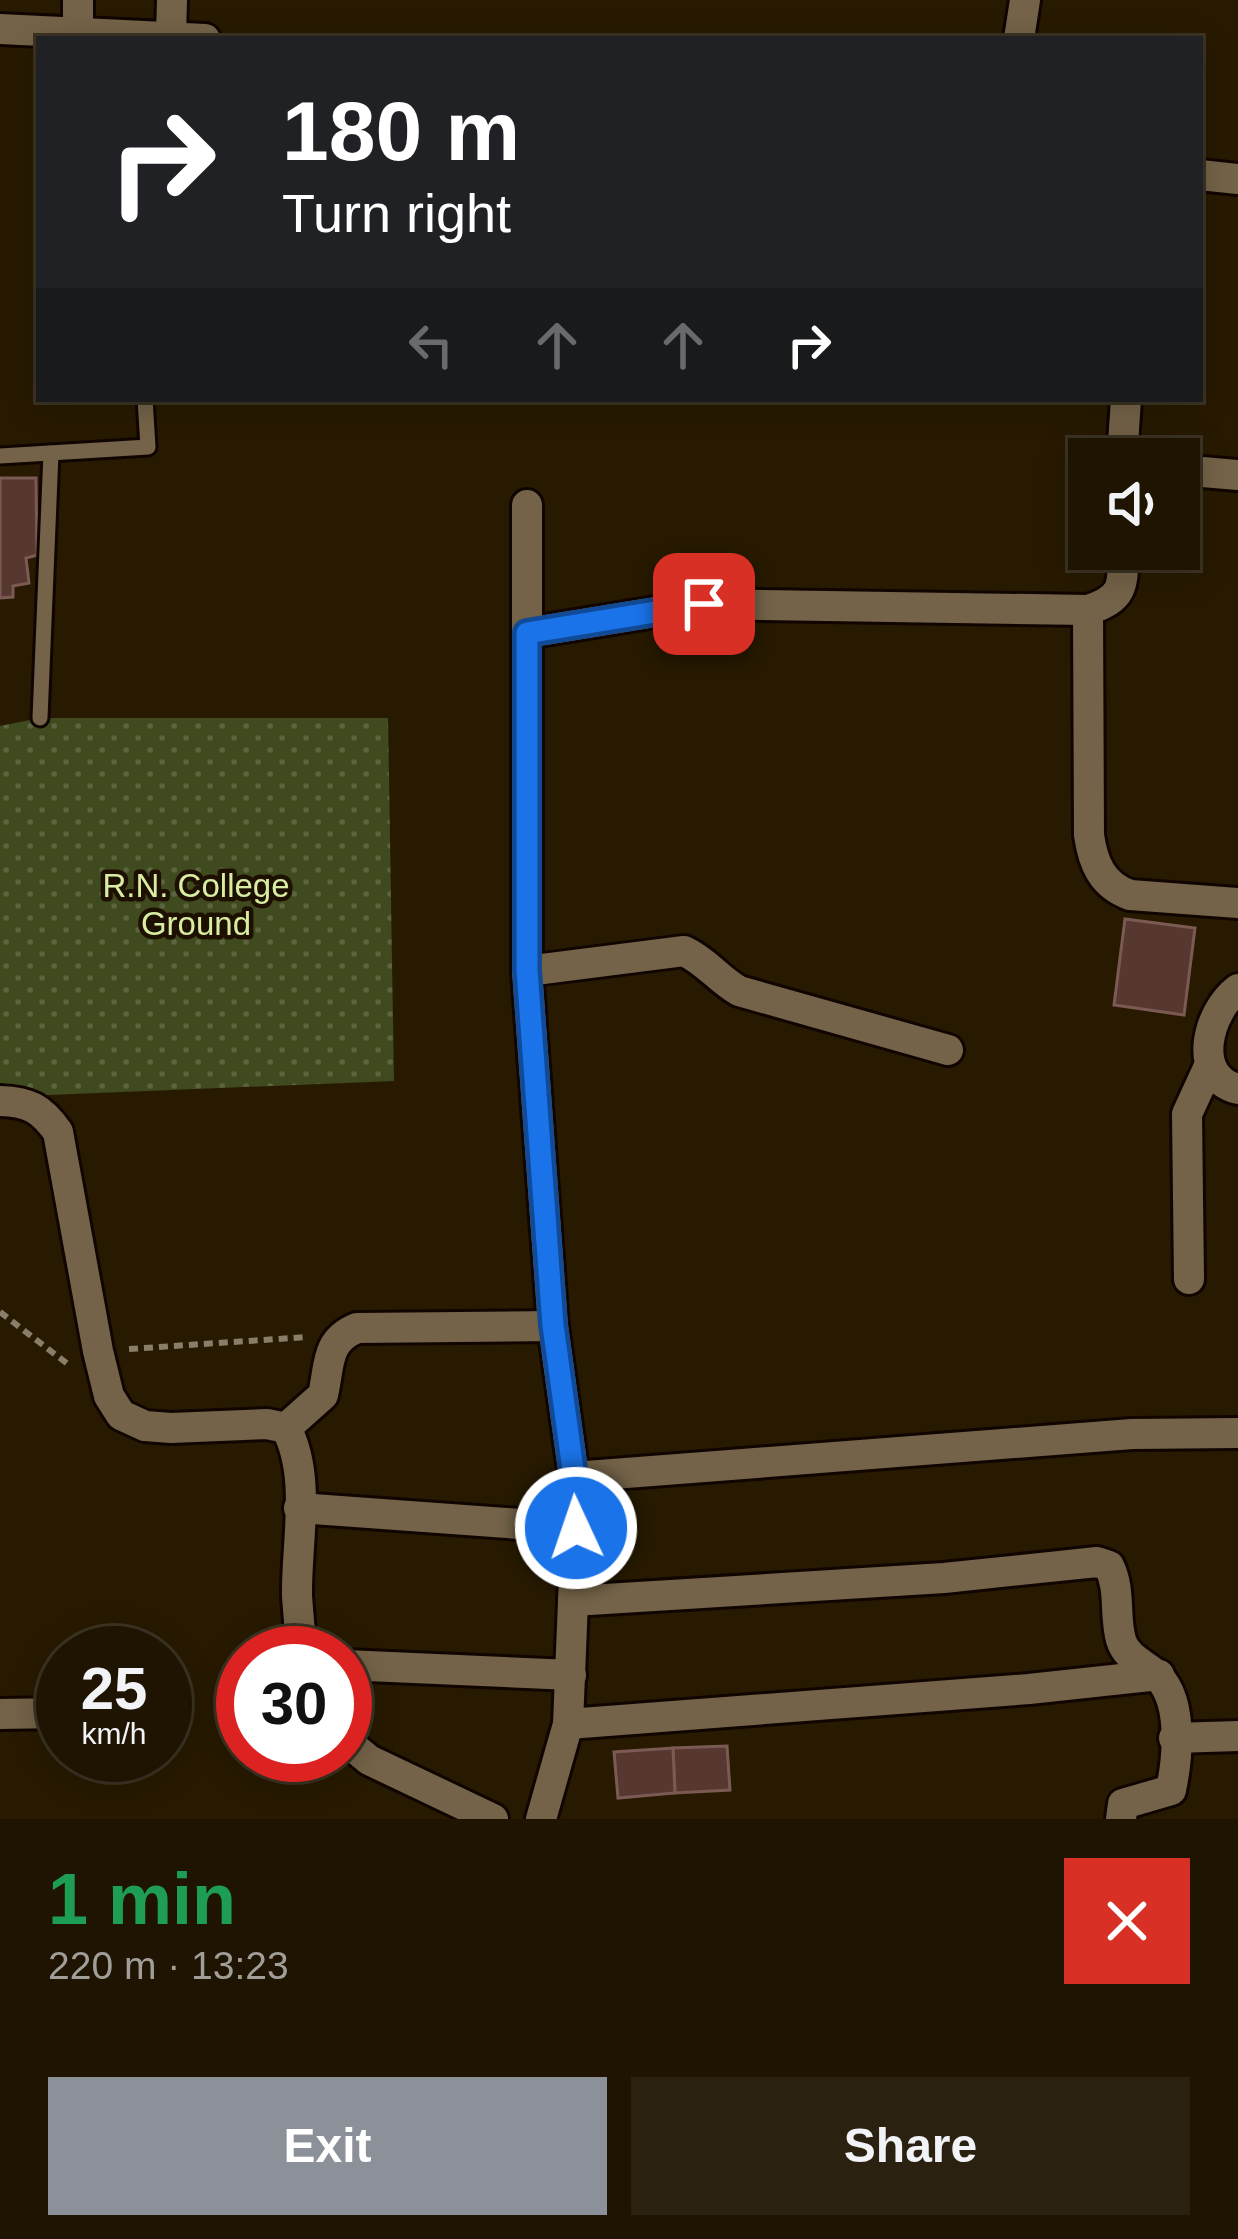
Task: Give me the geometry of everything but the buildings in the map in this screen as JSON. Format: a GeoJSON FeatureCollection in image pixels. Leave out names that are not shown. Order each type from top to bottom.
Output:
{"type":"FeatureCollection","features":[{"type":"Feature","properties":{"kind":"street"},"geometry":{"type":"LineString","coordinates":[[78,0],[78,32]]}},
{"type":"Feature","properties":{"kind":"street"},"geometry":{"type":"LineString","coordinates":[[171,36],[172,0]]}},
{"type":"Feature","properties":{"kind":"street"},"geometry":{"type":"LineString","coordinates":[[1019,36],[1025,0]]}},
{"type":"Feature","properties":{"kind":"street"},"geometry":{"type":"LineString","coordinates":[[0,29],[140,36]]}},
{"type":"Feature","properties":{"kind":"street"},"geometry":{"type":"LineString","coordinates":[[1203,175],[1238,179]]}},
{"type":"Feature","properties":{"kind":"street"},"geometry":{"type":"LineString","coordinates":[[1123,438],[1126,402]]}},
{"type":"Feature","properties":{"kind":"street"},"geometry":{"type":"LineString","coordinates":[[1200,472],[1238,475]]}},
{"type":"Feature","properties":{"kind":"street"},"geometry":{"type":"LineString","coordinates":[[527,505],[527,970],[553,1325],[574,1477],[576,1528],[568,1724],[541,1819]]}},
{"type":"Feature","properties":{"kind":"street"},"geometry":{"type":"LineString","coordinates":[[527,633],[704,604],[1088,610],[1110,602],[1121,589],[1122,570]]}},
{"type":"Feature","properties":{"kind":"street"},"geometry":{"type":"LineString","coordinates":[[1088,610],[1089,835],[1101,874],[1114,889],[1130,895],[1238,903]]}},
{"type":"Feature","properties":{"kind":"street"},"geometry":{"type":"LineString","coordinates":[[527,970],[684,951],[702,959],[720,980],[740,991],[948,1050]]}},
{"type":"Feature","properties":{"kind":"street"},"geometry":{"type":"LineString","coordinates":[[1238,989],[1217,1010],[1208,1048],[1210,1064],[1222,1085],[1238,1089]]}},
{"type":"Feature","properties":{"kind":"street"},"geometry":{"type":"LineString","coordinates":[[1190,1279],[1187,1114],[1210,1064]]}},
{"type":"Feature","properties":{"kind":"street"},"geometry":{"type":"LineString","coordinates":[[0,1101],[43,1110],[58,1132],[98,1351],[109,1396],[121,1415],[145,1426],[267,1424],[286,1429],[299,1468],[300,1626]]}},
{"type":"Feature","properties":{"kind":"street"},"geometry":{"type":"LineString","coordinates":[[286,1429],[323,1395],[329,1350],[341,1335],[376,1326],[553,1325]]}},
{"type":"Feature","properties":{"kind":"street"},"geometry":{"type":"LineString","coordinates":[[574,1477],[1132,1434],[1238,1433]]}},
{"type":"Feature","properties":{"kind":"street"},"geometry":{"type":"LineString","coordinates":[[298,1508],[576,1528]]}},
{"type":"Feature","properties":{"kind":"street"},"geometry":{"type":"LineString","coordinates":[[573,1601],[944,1578],[1097,1562],[1109,1566],[1125,1649],[1159,1676],[1173,1700],[1172,1790],[1123,1804],[1121,1819]]}},
{"type":"Feature","properties":{"kind":"street"},"geometry":{"type":"LineString","coordinates":[[372,1666],[571,1675]]}},
{"type":"Feature","properties":{"kind":"street"},"geometry":{"type":"LineString","coordinates":[[568,1724],[1159,1676]]}},
{"type":"Feature","properties":{"kind":"street"},"geometry":{"type":"LineString","coordinates":[[0,1714],[36,1713]]}},
{"type":"Feature","properties":{"kind":"street"},"geometry":{"type":"LineString","coordinates":[[1174,1738],[1238,1736]]}},
{"type":"Feature","properties":{"kind":"street"},"geometry":{"type":"LineString","coordinates":[[372,1761],[493,1819]]}},
{"type":"Feature","properties":{"kind":"lane"},"geometry":{"type":"LineString","coordinates":[[0,456],[148,447],[145,402]]}},
{"type":"Feature","properties":{"kind":"lane"},"geometry":{"type":"LineString","coordinates":[[40,718],[52,453]]}},
{"type":"Feature","properties":{"kind":"path"},"geometry":{"type":"LineString","coordinates":[[0,1312],[109,1396]]}},
{"type":"Feature","properties":{"kind":"path"},"geometry":{"type":"LineString","coordinates":[[98,1351],[341,1335]]}},
{"type":"Feature","properties":{"kind":"green space","name":"R.N. College Ground"},"geometry":{"type":"Polygon","coordinates":[[[40,718],[388,718],[394,1081],[0,1097],[0,726],[40,718]]]}},
{"type":"Feature","properties":{"kind":"route"},"geometry":{"type":"LineString","coordinates":[[576,1528],[574,1477],[553,1325],[527,970],[527,633],[704,604]]}}]}
